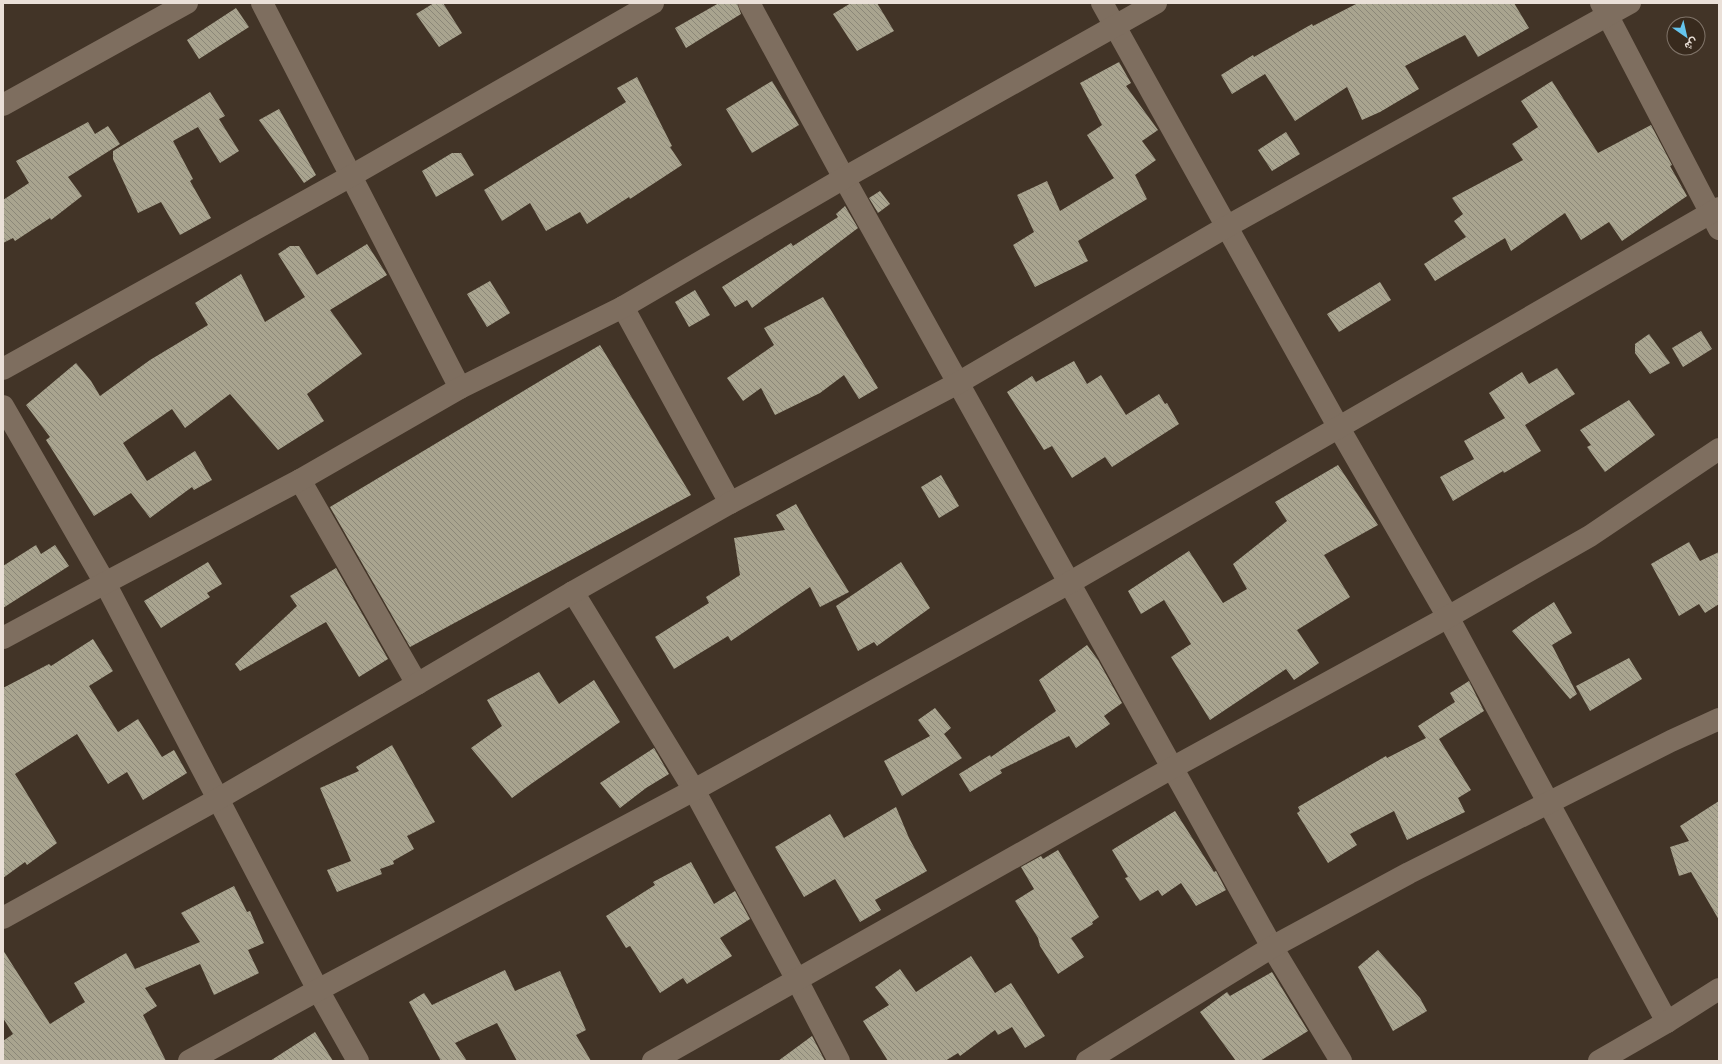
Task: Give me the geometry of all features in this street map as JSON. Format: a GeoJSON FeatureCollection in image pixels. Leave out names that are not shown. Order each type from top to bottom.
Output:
{"type":"FeatureCollection","features":[{"type":"Feature","properties":{"kind":"street"},"geometry":{"type":"LineString","coordinates":[[3,105],[187,3]]}},
{"type":"Feature","properties":{"kind":"street"},"geometry":{"type":"LineString","coordinates":[[262,3],[460,388]]}},
{"type":"Feature","properties":{"kind":"street"},"geometry":{"type":"LineString","coordinates":[[3,369],[351,176],[653,3]]}},
{"type":"Feature","properties":{"kind":"street"},"geometry":{"type":"LineString","coordinates":[[749,3],[844,178],[1272,948],[1341,1061]]}},
{"type":"Feature","properties":{"kind":"street"},"geometry":{"type":"LineString","coordinates":[[1102,3],[1339,428],[1448,617],[1667,1022]]}},
{"type":"Feature","properties":{"kind":"street"},"geometry":{"type":"LineString","coordinates":[[3,638],[300,480],[460,388],[623,307],[844,178],[1156,3]]}},
{"type":"Feature","properties":{"kind":"street"},"geometry":{"type":"LineString","coordinates":[[3,918],[218,798],[417,684],[573,592],[730,503],[958,383],[1604,9],[1630,3]]}},
{"type":"Feature","properties":{"kind":"street"},"geometry":{"type":"LineString","coordinates":[[189,1061],[318,990],[694,790],[1069,583],[1339,428],[1716,217],[1604,9]]}},
{"type":"Feature","properties":{"kind":"street"},"geometry":{"type":"LineString","coordinates":[[623,307],[730,503]]}},
{"type":"Feature","properties":{"kind":"street"},"geometry":{"type":"LineString","coordinates":[[3,406],[104,583],[318,990],[358,1061]]}},
{"type":"Feature","properties":{"kind":"street"},"geometry":{"type":"LineString","coordinates":[[653,1061],[1172,768],[1448,617],[1590,536],[1719,449]]}},
{"type":"Feature","properties":{"kind":"street"},"geometry":{"type":"LineString","coordinates":[[300,480],[417,684]]}},
{"type":"Feature","properties":{"kind":"street"},"geometry":{"type":"LineString","coordinates":[[573,592],[694,790],[839,1061]]}},
{"type":"Feature","properties":{"kind":"street"},"geometry":{"type":"LineString","coordinates":[[1087,1061],[1272,948],[1409,873],[1548,802],[1719,719]]}},
{"type":"Feature","properties":{"kind":"street"},"geometry":{"type":"LineString","coordinates":[[1600,1061],[1667,1022],[1719,988]]}},
{"type":"Feature","properties":{"kind":"building"},"geometry":{"type":"Polygon","coordinates":[[[434,3],[443,3],[462,33],[439,47],[416,14],[434,3]]]}},
{"type":"Feature","properties":{"kind":"building"},"geometry":{"type":"Polygon","coordinates":[[[719,3],[737,3],[741,14],[686,48],[675,28],[719,3]]]}},
{"type":"Feature","properties":{"kind":"building"},"geometry":{"type":"Polygon","coordinates":[[[851,3],[877,3],[894,31],[857,51],[833,14],[851,3]]]}},
{"type":"Feature","properties":{"kind":"building"},"geometry":{"type":"Polygon","coordinates":[[[1358,3],[1514,3],[1529,28],[1478,57],[1465,35],[1405,66],[1419,89],[1380,112],[1362,120],[1347,87],[1295,121],[1265,74],[1232,94],[1221,75],[1253,55],[1254,57],[1312,24],[1313,26],[1358,3]]]}},
{"type":"Feature","properties":{"kind":"building"},"geometry":{"type":"Polygon","coordinates":[[[236,8],[249,27],[199,59],[187,40],[236,8]]]}},
{"type":"Feature","properties":{"kind":"building"},"geometry":{"type":"Polygon","coordinates":[[[1119,62],[1131,83],[1126,86],[1158,130],[1142,141],[1156,160],[1135,175],[1147,199],[1078,241],[1088,261],[1035,287],[1013,245],[1034,232],[1017,195],[1047,181],[1060,211],[1114,178],[1087,135],[1102,125],[1080,83],[1119,62]]]}},
{"type":"Feature","properties":{"kind":"building"},"geometry":{"type":"Polygon","coordinates":[[[637,77],[672,146],[670,147],[682,165],[630,199],[629,197],[587,224],[580,212],[546,231],[530,203],[502,221],[484,190],[626,102],[617,88],[637,77]]]}},
{"type":"Feature","properties":{"kind":"building"},"geometry":{"type":"Polygon","coordinates":[[[772,81],[799,125],[752,153],[726,109],[772,81]]]}},
{"type":"Feature","properties":{"kind":"building"},"geometry":{"type":"Polygon","coordinates":[[[1552,81],[1598,153],[1651,125],[1672,165],[1670,166],[1687,196],[1622,241],[1609,222],[1581,240],[1565,213],[1511,251],[1505,238],[1435,281],[1424,264],[1466,237],[1454,221],[1463,214],[1452,198],[1523,160],[1512,144],[1538,127],[1521,101],[1552,81]]]}},
{"type":"Feature","properties":{"kind":"building"},"geometry":{"type":"Polygon","coordinates":[[[210,92],[225,116],[219,119],[239,151],[220,163],[198,127],[173,141],[193,179],[190,181],[211,218],[180,235],[161,202],[138,213],[113,159],[113,151],[210,92]]]}},
{"type":"Feature","properties":{"kind":"building"},"geometry":{"type":"Polygon","coordinates":[[[279,109],[316,175],[304,183],[259,120],[279,109]]]}},
{"type":"Feature","properties":{"kind":"building"},"geometry":{"type":"Polygon","coordinates":[[[88,122],[95,134],[108,126],[120,144],[68,177],[82,196],[51,220],[50,218],[15,241],[13,238],[3,243],[3,200],[29,183],[16,161],[88,122]]]}},
{"type":"Feature","properties":{"kind":"building"},"geometry":{"type":"Polygon","coordinates":[[[1286,132],[1300,154],[1272,171],[1258,150],[1286,132]]]}},
{"type":"Feature","properties":{"kind":"building"},"geometry":{"type":"Polygon","coordinates":[[[452,153],[461,153],[474,175],[436,197],[422,171],[452,153]]]}},
{"type":"Feature","properties":{"kind":"building"},"geometry":{"type":"Polygon","coordinates":[[[880,191],[890,204],[878,213],[869,198],[880,191]]]}},
{"type":"Feature","properties":{"kind":"building"},"geometry":{"type":"Polygon","coordinates":[[[845,206],[858,228],[752,308],[747,300],[735,307],[722,287],[791,243],[793,246],[838,217],[836,214],[845,206]]]}},
{"type":"Feature","properties":{"kind":"building"},"geometry":{"type":"Polygon","coordinates":[[[367,244],[387,275],[330,310],[362,354],[307,394],[324,421],[278,450],[230,394],[185,428],[172,409],[123,443],[147,481],[195,451],[212,480],[194,490],[192,487],[150,518],[131,493],[94,516],[46,440],[50,437],[26,405],[76,363],[91,381],[100,396],[150,360],[208,325],[195,303],[241,274],[265,322],[305,297],[278,254],[290,246],[299,246],[317,275],[367,244]]]}},
{"type":"Feature","properties":{"kind":"building"},"geometry":{"type":"Polygon","coordinates":[[[490,281],[510,313],[487,327],[467,294],[490,281]]]}},
{"type":"Feature","properties":{"kind":"building"},"geometry":{"type":"Polygon","coordinates":[[[1380,282],[1391,300],[1339,332],[1327,314],[1380,282]]]}},
{"type":"Feature","properties":{"kind":"building"},"geometry":{"type":"Polygon","coordinates":[[[695,290],[710,315],[689,327],[675,302],[695,290]]]}},
{"type":"Feature","properties":{"kind":"building"},"geometry":{"type":"Polygon","coordinates":[[[823,297],[878,388],[859,399],[844,375],[820,393],[775,415],[761,388],[743,401],[727,378],[774,345],[764,328],[823,297]]]}},
{"type":"Feature","properties":{"kind":"building"},"geometry":{"type":"Polygon","coordinates":[[[1701,331],[1712,349],[1683,367],[1672,348],[1701,331]]]}},
{"type":"Feature","properties":{"kind":"building"},"geometry":{"type":"Polygon","coordinates":[[[1649,334],[1670,363],[1650,374],[1635,353],[1635,344],[1649,334]]]}},
{"type":"Feature","properties":{"kind":"building"},"geometry":{"type":"Polygon","coordinates":[[[600,345],[691,495],[410,647],[330,507],[600,345]]]}},
{"type":"Feature","properties":{"kind":"building"},"geometry":{"type":"Polygon","coordinates":[[[1074,361],[1087,384],[1101,375],[1126,415],[1159,394],[1165,404],[1167,403],[1179,424],[1112,467],[1105,457],[1072,478],[1052,446],[1044,450],[1007,392],[1032,376],[1036,382],[1074,361]]]}},
{"type":"Feature","properties":{"kind":"building"},"geometry":{"type":"Polygon","coordinates":[[[1557,368],[1575,394],[1525,425],[1541,451],[1504,473],[1503,471],[1453,501],[1440,477],[1474,459],[1464,441],[1505,418],[1489,393],[1522,372],[1529,384],[1557,368]]]}},
{"type":"Feature","properties":{"kind":"building"},"geometry":{"type":"Polygon","coordinates":[[[1629,400],[1655,435],[1605,472],[1587,447],[1591,445],[1580,430],[1629,400]]]}},
{"type":"Feature","properties":{"kind":"building"},"geometry":{"type":"Polygon","coordinates":[[[1338,465],[1378,525],[1324,555],[1350,597],[1297,630],[1319,663],[1294,680],[1286,669],[1210,720],[1171,657],[1191,644],[1164,600],[1141,614],[1128,591],[1189,551],[1223,603],[1247,589],[1233,564],[1287,521],[1275,502],[1338,465]]]}},
{"type":"Feature","properties":{"kind":"building"},"geometry":{"type":"Polygon","coordinates":[[[941,475],[959,506],[939,518],[921,487],[941,475]]]}},
{"type":"Feature","properties":{"kind":"building"},"geometry":{"type":"Polygon","coordinates":[[[796,504],[849,592],[820,607],[810,587],[731,641],[728,636],[674,669],[655,637],[709,603],[706,597],[740,575],[734,538],[785,530],[776,515],[796,504]]]}},
{"type":"Feature","properties":{"kind":"building"},"geometry":{"type":"Polygon","coordinates":[[[1689,542],[1700,561],[1719,552],[1719,604],[1705,613],[1699,604],[1679,616],[1651,564],[1689,542]]]}},
{"type":"Feature","properties":{"kind":"building"},"geometry":{"type":"Polygon","coordinates":[[[36,545],[41,554],[55,545],[69,566],[3,608],[3,566],[36,545]]]}},
{"type":"Feature","properties":{"kind":"building"},"geometry":{"type":"Polygon","coordinates":[[[208,562],[222,584],[207,593],[210,597],[161,628],[144,601],[208,562]]]}},
{"type":"Feature","properties":{"kind":"building"},"geometry":{"type":"Polygon","coordinates":[[[901,562],[930,608],[877,646],[874,642],[858,651],[836,606],[901,562]]]}},
{"type":"Feature","properties":{"kind":"building"},"geometry":{"type":"Polygon","coordinates":[[[336,568],[388,659],[359,677],[326,622],[240,671],[235,664],[297,606],[290,596],[336,568]]]}},
{"type":"Feature","properties":{"kind":"building"},"geometry":{"type":"Polygon","coordinates":[[[1554,602],[1572,633],[1552,645],[1577,694],[1570,699],[1512,631],[1554,602]]]}},
{"type":"Feature","properties":{"kind":"building"},"geometry":{"type":"Polygon","coordinates":[[[93,639],[113,671],[89,686],[118,732],[138,719],[162,757],[174,750],[187,773],[143,800],[127,772],[108,784],[77,734],[15,774],[57,843],[27,865],[25,862],[3,878],[3,688],[49,664],[51,666],[93,639]]]}},
{"type":"Feature","properties":{"kind":"building"},"geometry":{"type":"Polygon","coordinates":[[[1087,645],[1098,660],[1122,703],[1104,716],[1110,724],[1076,748],[1069,736],[1000,770],[1002,773],[970,792],[959,774],[990,755],[991,757],[1056,711],[1039,680],[1087,645]]]}},
{"type":"Feature","properties":{"kind":"building"},"geometry":{"type":"Polygon","coordinates":[[[1629,658],[1642,679],[1590,711],[1576,686],[1629,658]]]}},
{"type":"Feature","properties":{"kind":"building"},"geometry":{"type":"Polygon","coordinates":[[[539,672],[559,704],[594,680],[620,722],[512,798],[471,748],[502,726],[487,700],[539,672]]]}},
{"type":"Feature","properties":{"kind":"building"},"geometry":{"type":"Polygon","coordinates":[[[1469,681],[1484,711],[1439,739],[1471,790],[1458,798],[1465,812],[1407,840],[1394,811],[1350,834],[1357,845],[1328,863],[1297,813],[1300,811],[1298,807],[1386,756],[1387,758],[1426,738],[1418,726],[1455,702],[1450,693],[1469,681]]]}},
{"type":"Feature","properties":{"kind":"building"},"geometry":{"type":"Polygon","coordinates":[[[935,708],[951,728],[944,734],[962,758],[902,796],[884,761],[930,736],[918,720],[935,708]]]}},
{"type":"Feature","properties":{"kind":"building"},"geometry":{"type":"Polygon","coordinates":[[[392,745],[435,822],[407,836],[414,849],[393,861],[394,864],[380,869],[382,874],[337,892],[327,870],[351,861],[320,788],[359,771],[356,767],[392,745]]]}},
{"type":"Feature","properties":{"kind":"building"},"geometry":{"type":"Polygon","coordinates":[[[654,748],[669,774],[646,788],[620,808],[600,783],[654,748]]]}},
{"type":"Feature","properties":{"kind":"building"},"geometry":{"type":"Polygon","coordinates":[[[1719,801],[1719,920],[1691,872],[1679,876],[1670,847],[1689,841],[1680,826],[1719,801]]]}},
{"type":"Feature","properties":{"kind":"building"},"geometry":{"type":"Polygon","coordinates":[[[896,807],[909,838],[927,871],[875,900],[881,910],[860,922],[835,879],[804,897],[775,847],[830,814],[844,838],[896,807]]]}},
{"type":"Feature","properties":{"kind":"building"},"geometry":{"type":"Polygon","coordinates":[[[1175,811],[1214,872],[1216,871],[1226,890],[1196,906],[1181,883],[1162,896],[1158,890],[1140,901],[1125,878],[1128,877],[1112,850],[1175,811]]]}},
{"type":"Feature","properties":{"kind":"building"},"geometry":{"type":"Polygon","coordinates":[[[1058,850],[1099,917],[1092,922],[1093,924],[1071,938],[1084,957],[1058,974],[1040,946],[1038,938],[1015,901],[1034,889],[1021,867],[1041,856],[1043,859],[1058,850]]]}},
{"type":"Feature","properties":{"kind":"building"},"geometry":{"type":"Polygon","coordinates":[[[691,862],[714,904],[735,891],[750,919],[720,938],[732,956],[687,984],[683,978],[660,993],[630,946],[626,948],[606,916],[655,885],[653,882],[691,862]]]}},
{"type":"Feature","properties":{"kind":"building"},"geometry":{"type":"Polygon","coordinates":[[[234,886],[247,912],[250,911],[264,943],[248,950],[259,973],[214,995],[200,964],[145,988],[157,1006],[143,1015],[166,1061],[3,1061],[3,1041],[13,1034],[3,1018],[3,950],[50,1024],[85,1002],[74,983],[126,953],[135,969],[200,942],[181,913],[234,886]]]}},
{"type":"Feature","properties":{"kind":"building"},"geometry":{"type":"Polygon","coordinates":[[[1378,950],[1420,998],[1427,1011],[1393,1031],[1358,967],[1378,950]]]}},
{"type":"Feature","properties":{"kind":"building"},"geometry":{"type":"Polygon","coordinates":[[[971,956],[995,993],[1011,983],[1045,1036],[1025,1048],[1012,1027],[998,1035],[995,1030],[960,1056],[958,1053],[945,1061],[888,1061],[863,1021],[889,1005],[875,987],[900,969],[916,992],[971,956]]]}},
{"type":"Feature","properties":{"kind":"building"},"geometry":{"type":"Polygon","coordinates":[[[505,970],[515,991],[560,971],[586,1030],[576,1035],[591,1061],[517,1061],[497,1023],[455,1043],[467,1061],[441,1061],[409,1002],[424,993],[432,1005],[505,970]]]}},
{"type":"Feature","properties":{"kind":"building"},"geometry":{"type":"Polygon","coordinates":[[[1272,972],[1308,1031],[1260,1061],[1236,1061],[1200,1012],[1227,992],[1230,996],[1272,972]]]}},
{"type":"Feature","properties":{"kind":"building"},"geometry":{"type":"Polygon","coordinates":[[[315,1032],[333,1061],[270,1061],[315,1032]]]}},
{"type":"Feature","properties":{"kind":"building"},"geometry":{"type":"Polygon","coordinates":[[[812,1036],[825,1061],[778,1061],[812,1036]]]}}]}
